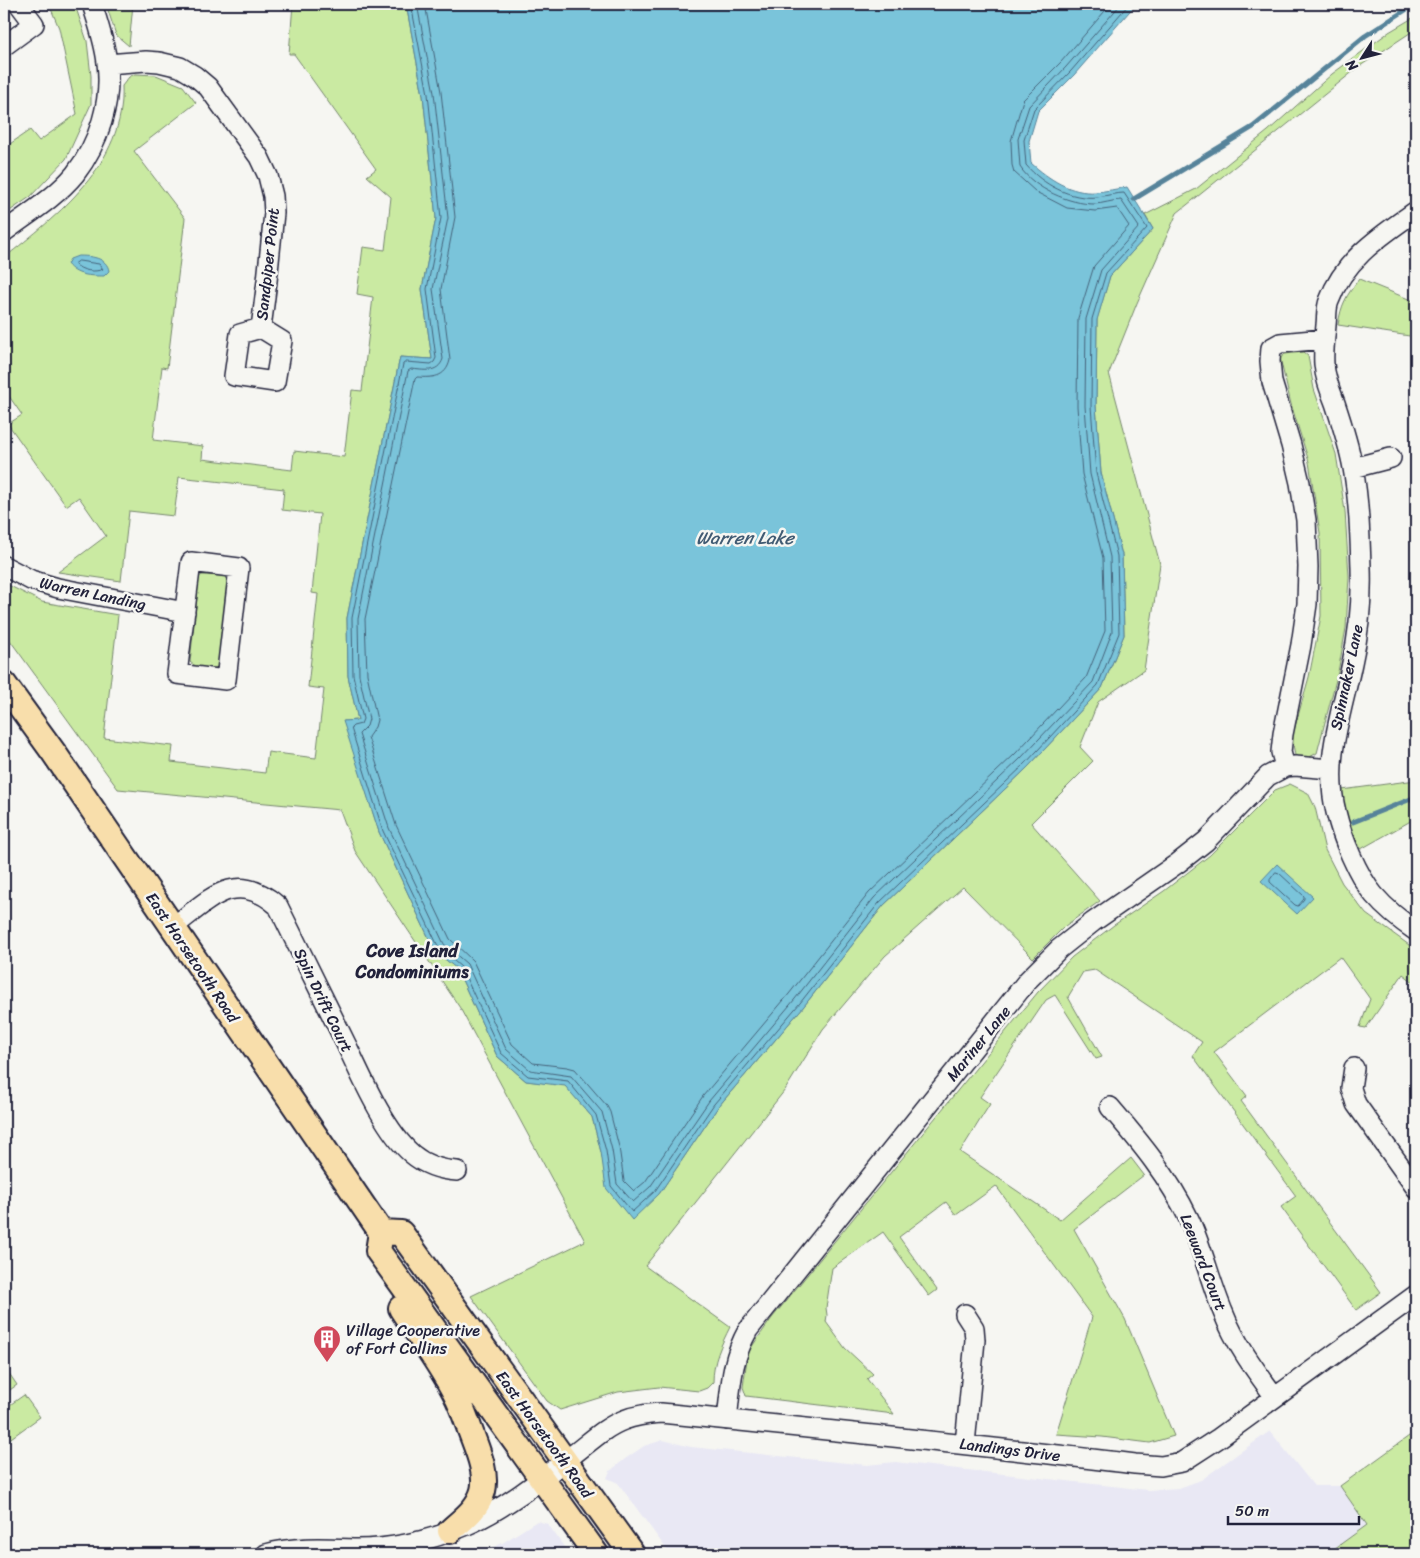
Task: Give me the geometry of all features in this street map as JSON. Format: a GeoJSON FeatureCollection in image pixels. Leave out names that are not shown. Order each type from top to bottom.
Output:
{"type":"FeatureCollection","features":[{"type":"Feature","properties":{"kind":"main road","name":"East Horsetooth Road"},"geometry":{"type":"LineString","coordinates":[[4,684],[172,927],[380,1243],[542,1479],[596,1554]]}},
{"type":"Feature","properties":{"kind":"main road","name":"East Horsetooth Road"},"geometry":{"type":"LineString","coordinates":[[380,1243],[400,1233],[632,1554]]}},
{"type":"Feature","properties":{"kind":"main road"},"geometry":{"type":"LineString","coordinates":[[380,1243],[376,1271],[449,1383],[458,1400],[478,1450],[483,1468],[484,1489],[478,1502],[471,1512],[450,1531]]}},
{"type":"Feature","properties":{"kind":"street"},"geometry":{"type":"LineString","coordinates":[[4,10],[12,4]]}},
{"type":"Feature","properties":{"kind":"street"},"geometry":{"type":"LineString","coordinates":[[4,46],[34,24],[19,4]]}},
{"type":"Feature","properties":{"kind":"street"},"geometry":{"type":"LineString","coordinates":[[4,232],[52,196],[74,174],[89,153],[100,130],[106,105],[108,79],[104,43],[92,4]]}},
{"type":"Feature","properties":{"kind":"street","name":"Sandpiper Point"},"geometry":{"type":"LineString","coordinates":[[107,64],[159,62],[180,67],[195,76],[208,87],[259,157],[268,176],[273,196],[274,213],[268,281],[261,328]]}},
{"type":"Feature","properties":{"kind":"street","name":"Spinnaker Lane"},"geometry":{"type":"LineString","coordinates":[[1416,210],[1372,243],[1357,257],[1340,278],[1328,302],[1324,339],[1326,378],[1344,431],[1353,468],[1357,497],[1361,569],[1358,623],[1352,662],[1334,738],[1331,769],[1335,811],[1343,837],[1366,884],[1398,919],[1416,931]]}},
{"type":"Feature","properties":{"kind":"street"},"geometry":{"type":"LineString","coordinates":[[1324,339],[1280,343],[1272,348],[1270,361],[1272,382],[1300,483],[1306,520],[1308,567],[1307,604],[1281,752],[1285,767],[1331,769]]}},
{"type":"Feature","properties":{"kind":"street"},"geometry":{"type":"LineString","coordinates":[[1353,468],[1391,458]]}},
{"type":"Feature","properties":{"kind":"street"},"geometry":{"type":"LineString","coordinates":[[191,562],[239,568],[226,680],[178,674],[185,612],[191,562]]}},
{"type":"Feature","properties":{"kind":"street","name":"Warren Landing"},"geometry":{"type":"LineString","coordinates":[[4,566],[31,580],[58,588],[185,612]]}},
{"type":"Feature","properties":{"kind":"street","name":"Mariner Lane"},"geometry":{"type":"LineString","coordinates":[[727,1420],[733,1364],[738,1346],[748,1330],[1028,980],[1059,949],[1093,922],[1178,863],[1206,841],[1268,776],[1285,767]]}},
{"type":"Feature","properties":{"kind":"street","name":"Spin Drift Court"},"geometry":{"type":"LineString","coordinates":[[172,927],[214,896],[236,888],[250,889],[265,895],[271,900],[278,906],[373,1100],[399,1140],[412,1154],[428,1164],[445,1170],[457,1171]]}},
{"type":"Feature","properties":{"kind":"street"},"geometry":{"type":"LineString","coordinates":[[1354,1068],[1352,1088],[1356,1104],[1416,1188]]}},
{"type":"Feature","properties":{"kind":"street","name":"Leeward Court"},"geometry":{"type":"LineString","coordinates":[[1110,1107],[1151,1156],[1168,1180],[1203,1250],[1223,1313],[1241,1349],[1275,1397]]}},
{"type":"Feature","properties":{"kind":"street","name":"Landings Drive"},"geometry":{"type":"LineString","coordinates":[[266,1554],[278,1551],[383,1547],[410,1544],[433,1538],[467,1525],[500,1508],[542,1479],[610,1426],[641,1414],[661,1413],[965,1444],[1135,1464],[1161,1466],[1182,1462],[1416,1295]]}},
{"type":"Feature","properties":{"kind":"street"},"geometry":{"type":"LineString","coordinates":[[965,1314],[974,1328],[975,1340],[965,1444]]}},
{"type":"Feature","properties":{"kind":"shaded area"},"geometry":{"type":"Polygon","coordinates":[[[1270,1431],[1314,1486],[1340,1486],[1367,1525],[1327,1554],[670,1554],[618,1483],[607,1478],[610,1471],[644,1446],[663,1440],[691,1447],[867,1465],[895,1462],[1148,1490],[1179,1488],[1201,1480],[1270,1431]]]}},
{"type":"Feature","properties":{"kind":"shaded area"},"geometry":{"type":"Polygon","coordinates":[[[537,1521],[548,1524],[569,1554],[481,1554],[504,1542],[537,1521]]]}},
{"type":"Feature","properties":{"kind":"green space"},"geometry":{"type":"Polygon","coordinates":[[[49,4],[75,5],[87,41],[91,76],[91,104],[66,159],[30,197],[4,215],[4,148],[30,130],[39,141],[77,114],[59,28],[49,4]]]}},
{"type":"Feature","properties":{"kind":"green space"},"geometry":{"type":"Polygon","coordinates":[[[106,4],[133,4],[129,46],[116,35],[106,4]]]}},
{"type":"Feature","properties":{"kind":"green space"},"geometry":{"type":"Polygon","coordinates":[[[293,4],[406,4],[423,95],[436,218],[422,289],[432,359],[400,357],[347,618],[348,676],[358,720],[344,721],[379,832],[435,951],[457,969],[497,1056],[526,1081],[565,1085],[592,1117],[601,1152],[659,1194],[718,1107],[804,1006],[883,906],[1028,767],[1102,688],[1124,635],[1122,555],[1101,473],[1096,406],[1097,319],[1110,276],[1153,229],[1145,215],[1196,189],[1268,131],[1332,74],[1389,32],[1416,16],[1416,29],[1360,66],[1177,213],[1137,303],[1109,373],[1160,564],[1144,670],[1098,702],[1080,747],[1093,761],[1031,823],[1100,901],[1065,926],[1033,958],[963,887],[885,956],[823,1029],[785,1090],[645,1266],[730,1327],[716,1360],[713,1382],[707,1388],[699,1391],[659,1387],[618,1392],[560,1410],[547,1401],[471,1296],[585,1241],[460,1008],[355,851],[340,810],[118,789],[4,632],[4,583],[42,602],[118,615],[104,738],[173,746],[171,762],[265,773],[268,752],[316,758],[324,689],[308,687],[318,594],[312,593],[320,514],[282,510],[284,489],[179,477],[174,516],[129,511],[121,581],[58,572],[106,536],[79,497],[66,506],[8,424],[22,415],[4,389],[4,258],[66,205],[85,185],[101,163],[113,139],[120,114],[122,86],[129,77],[135,74],[156,75],[183,86],[196,103],[134,151],[185,218],[167,368],[162,367],[153,440],[203,446],[202,459],[292,470],[294,451],[344,457],[352,390],[362,391],[373,297],[357,294],[363,247],[385,250],[391,197],[367,176],[376,169],[294,54],[289,54],[293,4]]]}},
{"type":"Feature","properties":{"kind":"green space"},"geometry":{"type":"Polygon","coordinates":[[[1359,279],[1416,302],[1416,337],[1338,325],[1345,301],[1359,279]]]}},
{"type":"Feature","properties":{"kind":"green space"},"geometry":{"type":"Polygon","coordinates":[[[1303,352],[1308,356],[1314,389],[1336,454],[1345,511],[1349,577],[1346,628],[1338,672],[1317,753],[1304,760],[1295,756],[1292,737],[1309,677],[1321,616],[1320,533],[1309,462],[1291,404],[1280,358],[1285,354],[1303,352]]]}},
{"type":"Feature","properties":{"kind":"green space"},"geometry":{"type":"Polygon","coordinates":[[[202,575],[224,576],[228,579],[218,667],[211,668],[199,667],[190,662],[199,577],[202,575]]]}},
{"type":"Feature","properties":{"kind":"green space"},"geometry":{"type":"Polygon","coordinates":[[[1416,780],[1416,818],[1361,849],[1348,821],[1342,790],[1416,780]]]}},
{"type":"Feature","properties":{"kind":"green space"},"geometry":{"type":"Polygon","coordinates":[[[1290,784],[1308,793],[1315,807],[1325,850],[1342,883],[1366,914],[1416,950],[1416,984],[1403,974],[1366,1028],[1360,1027],[1370,999],[1340,957],[1214,1052],[1247,1096],[1241,1101],[1381,1292],[1356,1310],[1281,1207],[1296,1196],[1193,1056],[1202,1042],[1095,970],[1083,972],[1068,997],[1102,1057],[1096,1059],[1055,995],[1046,1000],[980,1097],[990,1104],[960,1152],[1060,1220],[1131,1158],[1144,1175],[1074,1229],[1125,1319],[1174,1436],[1150,1443],[1056,1434],[1092,1317],[996,1186],[956,1215],[946,1202],[899,1237],[937,1290],[929,1296],[883,1232],[832,1268],[826,1308],[826,1322],[845,1348],[873,1374],[867,1379],[894,1414],[746,1396],[743,1387],[748,1352],[772,1318],[1038,992],[1072,957],[1114,925],[1164,891],[1210,855],[1275,790],[1290,784]]]}},
{"type":"Feature","properties":{"kind":"green space"},"geometry":{"type":"Polygon","coordinates":[[[4,1366],[17,1385],[4,1394],[4,1366]]]}},
{"type":"Feature","properties":{"kind":"green space"},"geometry":{"type":"Polygon","coordinates":[[[24,1395],[40,1417],[4,1443],[4,1409],[24,1395]]]}},
{"type":"Feature","properties":{"kind":"green space"},"geometry":{"type":"Polygon","coordinates":[[[1416,1431],[1416,1554],[1327,1554],[1367,1525],[1340,1486],[1416,1431]]]}},
{"type":"Feature","properties":{"kind":"water","name":"Warren Lake"},"geometry":{"type":"Polygon","coordinates":[[[406,4],[1136,4],[1074,75],[1038,111],[1029,141],[1031,163],[1045,175],[1069,188],[1078,191],[1100,192],[1127,187],[1153,229],[1110,276],[1097,320],[1096,406],[1101,473],[1122,555],[1124,635],[1102,688],[1028,767],[883,906],[804,1006],[718,1107],[659,1194],[632,1220],[606,1188],[601,1152],[592,1117],[565,1086],[526,1081],[497,1056],[457,969],[435,951],[379,832],[343,721],[358,720],[348,676],[347,618],[400,357],[432,359],[422,289],[436,218],[423,95],[406,4]]]}},
{"type":"Feature","properties":{"kind":"water"},"geometry":{"type":"Polygon","coordinates":[[[78,256],[97,258],[108,266],[109,271],[104,276],[79,273],[67,264],[70,259],[78,256]]]}},
{"type":"Feature","properties":{"kind":"water"},"geometry":{"type":"Polygon","coordinates":[[[1277,864],[1313,897],[1297,914],[1261,881],[1277,864]]]}},
{"type":"Feature","properties":{"kind":"waterway"},"geometry":{"type":"LineString","coordinates":[[1134,199],[1253,127],[1365,36],[1415,4]]}},
{"type":"Feature","properties":{"kind":"waterway"},"geometry":{"type":"LineString","coordinates":[[1353,822],[1416,797]]}},
{"type":"Feature","properties":{"kind":"place","name":"Village Cooperative of Fort Collins"},"geometry":{"type":"Point","coordinates":[327,1363]}},
{"type":"Feature","properties":{"kind":"district","name":"Cove Island Condominiums"},"geometry":{"type":"Point","coordinates":[412,961]}}]}
